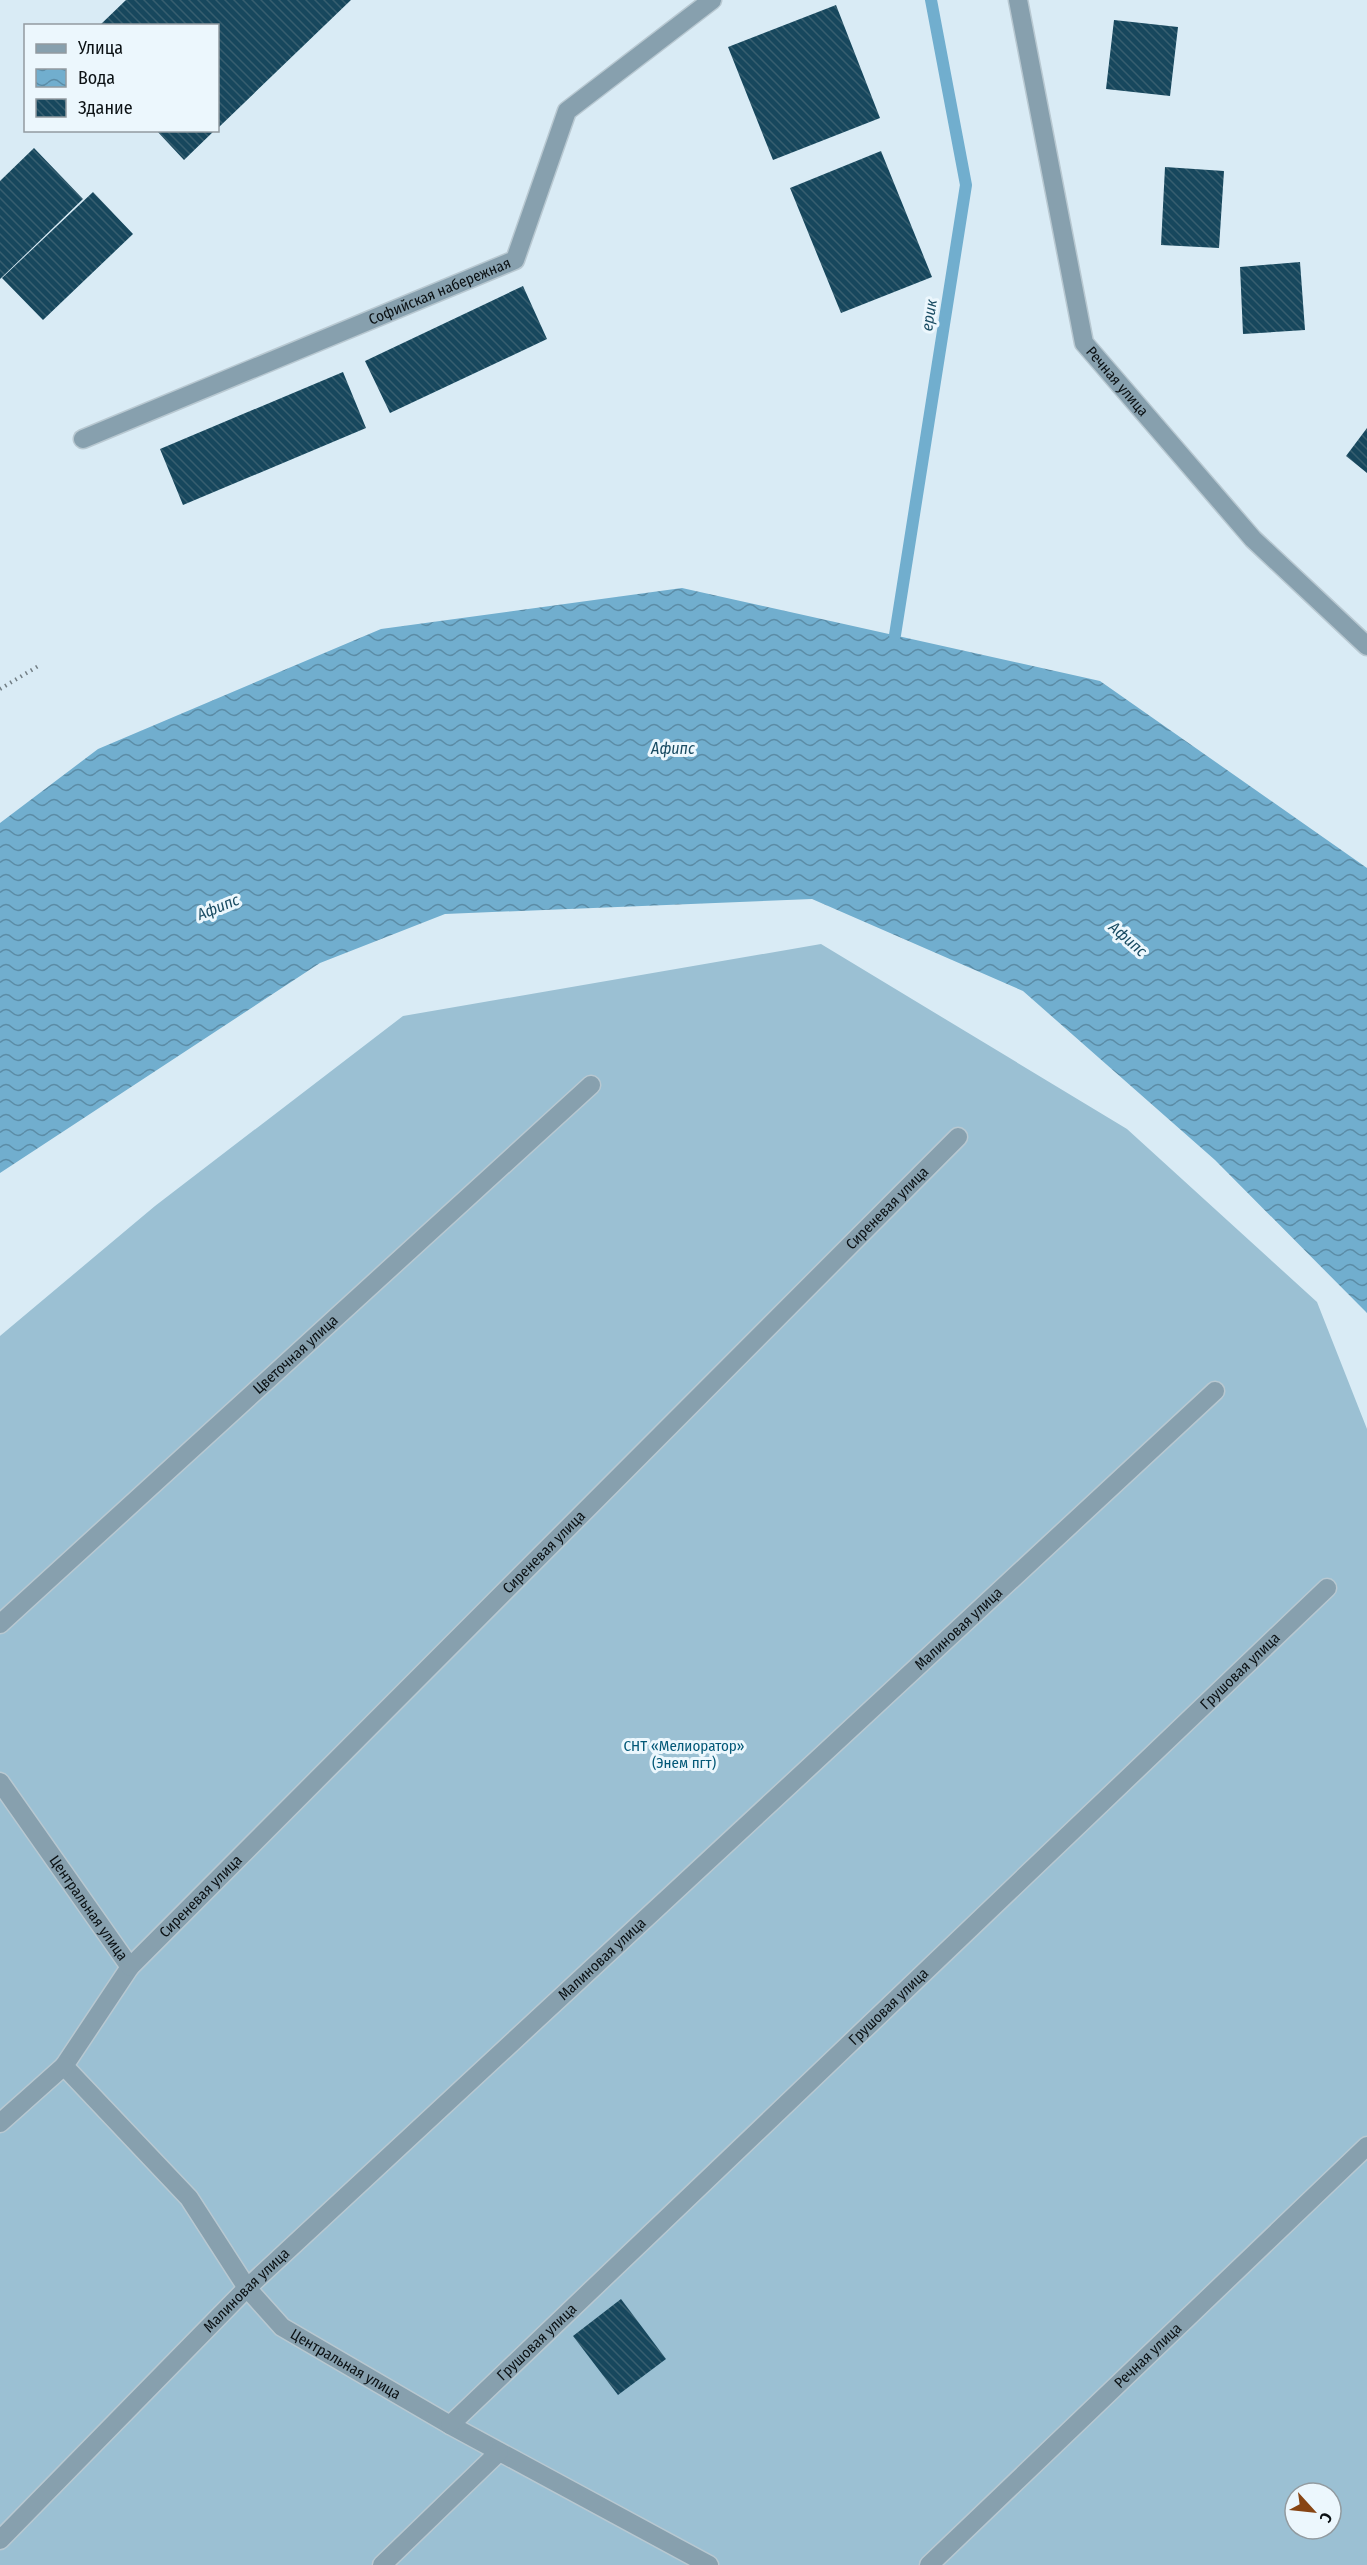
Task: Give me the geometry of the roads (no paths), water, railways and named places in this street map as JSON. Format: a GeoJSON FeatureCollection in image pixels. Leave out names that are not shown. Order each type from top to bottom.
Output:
{"type":"FeatureCollection","features":[{"type":"Feature","properties":{"kind":"street","name":"Софийская набережная"},"geometry":{"type":"LineString","coordinates":[[83,439],[515,260],[567,111],[712,0]]}},
{"type":"Feature","properties":{"kind":"street","name":"Речная улица"},"geometry":{"type":"LineString","coordinates":[[1018,0],[1084,343],[1253,539],[1367,646]]}},
{"type":"Feature","properties":{"kind":"street","name":"Цветочная улица"},"geometry":{"type":"LineString","coordinates":[[0,1624],[591,1086]]}},
{"type":"Feature","properties":{"kind":"street","name":"Сиреневая улица"},"geometry":{"type":"LineString","coordinates":[[130,1967],[958,1137]]}},
{"type":"Feature","properties":{"kind":"street","name":"Малиновая улица"},"geometry":{"type":"LineString","coordinates":[[0,2540],[247,2288],[1215,1391]]}},
{"type":"Feature","properties":{"kind":"street","name":"Грушовая улица"},"geometry":{"type":"LineString","coordinates":[[450,2426],[1327,1588]]}},
{"type":"Feature","properties":{"kind":"street","name":"Центральная улица"},"geometry":{"type":"LineString","coordinates":[[0,1782],[130,1967],[64,2066],[0,2124]]}},
{"type":"Feature","properties":{"kind":"street","name":"Центральная улица"},"geometry":{"type":"LineString","coordinates":[[64,2066],[189,2198],[247,2288],[282,2327],[450,2426],[708,2565]]}},
{"type":"Feature","properties":{"kind":"street","name":"Речная улица"},"geometry":{"type":"LineString","coordinates":[[929,2565],[1367,2146]]}},
{"type":"Feature","properties":{"kind":"street"},"geometry":{"type":"LineString","coordinates":[[382,2565],[499,2452]]}},
{"type":"Feature","properties":{"kind":"water","name":"Афипс"},"geometry":{"type":"Polygon","coordinates":[[[682,588],[1100,681],[1367,868],[1367,1313],[1215,1160],[1023,991],[812,899],[445,914],[320,963],[0,1173],[0,823],[98,749],[381,629],[682,588]]]}},
{"type":"Feature","properties":{"kind":"waterway","name":"ерик"},"geometry":{"type":"LineString","coordinates":[[895,635],[966,185],[931,0]]}},
{"type":"Feature","properties":{"kind":"park label","name":"СНТ «Мелиоратор» (Энем пгт)"},"geometry":{"type":"Point","coordinates":[684,1754]}}]}
